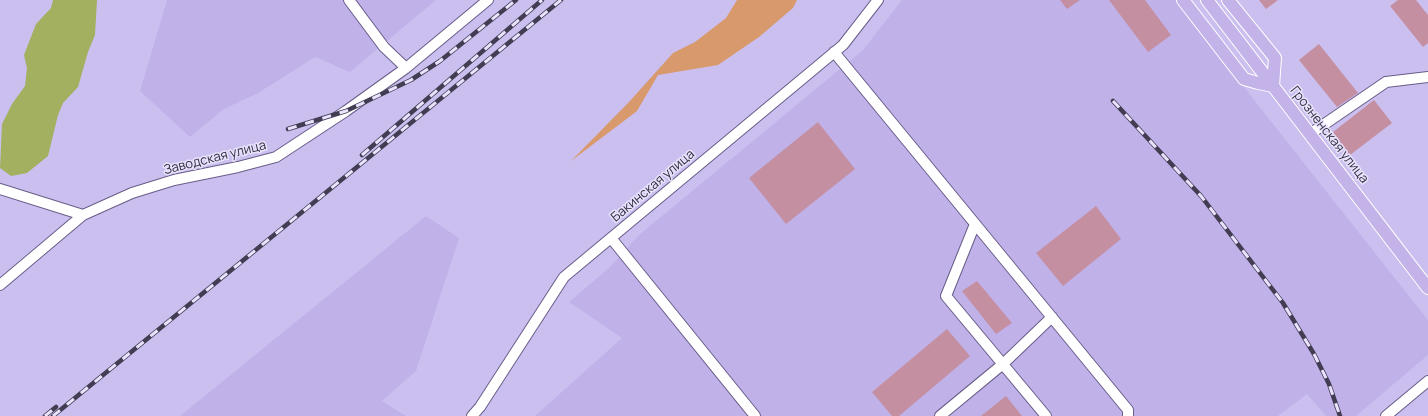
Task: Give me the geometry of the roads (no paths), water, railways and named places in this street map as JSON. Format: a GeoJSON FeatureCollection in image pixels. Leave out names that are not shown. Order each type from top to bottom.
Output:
{"type":"FeatureCollection","features":[{"type":"Feature","properties":{"kind":"main road"},"geometry":{"type":"LineString","coordinates":[[1183,0],[1244,79],[1273,86],[1274,58],[1228,0]]}},
{"type":"Feature","properties":{"kind":"main road","name":"Грозненская улица"},"geometry":{"type":"LineString","coordinates":[[1207,0],[1428,288]]}},
{"type":"Feature","properties":{"kind":"street"},"geometry":{"type":"LineString","coordinates":[[349,0],[384,47],[406,68]]}},
{"type":"Feature","properties":{"kind":"street","name":"Заводская улица"},"geometry":{"type":"LineString","coordinates":[[0,285],[83,215],[132,193],[174,180],[238,167],[276,156],[346,111],[406,68],[488,0]]}},
{"type":"Feature","properties":{"kind":"street","name":"Бакинская улица"},"geometry":{"type":"LineString","coordinates":[[472,416],[480,407],[564,277],[843,45],[878,0]]}},
{"type":"Feature","properties":{"kind":"street"},"geometry":{"type":"LineString","coordinates":[[834,52],[1128,410],[1128,416]]}},
{"type":"Feature","properties":{"kind":"street"},"geometry":{"type":"LineString","coordinates":[[1310,134],[1386,82],[1428,77]]}},
{"type":"Feature","properties":{"kind":"street"},"geometry":{"type":"LineString","coordinates":[[0,189],[83,215]]}},
{"type":"Feature","properties":{"kind":"street"},"geometry":{"type":"LineString","coordinates":[[975,224],[946,296],[1046,416]]}},
{"type":"Feature","properties":{"kind":"street"},"geometry":{"type":"LineString","coordinates":[[611,238],[754,416]]}},
{"type":"Feature","properties":{"kind":"street"},"geometry":{"type":"LineString","coordinates":[[940,416],[1003,364],[1052,317]]}},
{"type":"Feature","properties":{"kind":"street"},"geometry":{"type":"LineString","coordinates":[[1386,416],[1428,381]]}},
{"type":"Feature","properties":{"kind":"railway"},"geometry":{"type":"LineString","coordinates":[[288,129],[346,111],[411,80],[440,61],[516,0]]}},
{"type":"Feature","properties":{"kind":"railway"},"geometry":{"type":"LineString","coordinates":[[362,155],[542,0]]}},
{"type":"Feature","properties":{"kind":"railway"},"geometry":{"type":"LineString","coordinates":[[53,416],[561,0]]}},
{"type":"Feature","properties":{"kind":"railway"},"geometry":{"type":"LineString","coordinates":[[1113,101],[1201,196],[1283,303],[1314,354],[1329,384],[1340,416]]}},
{"type":"Feature","properties":{"kind":"railway"},"geometry":{"type":"LineString","coordinates":[[45,416],[56,407]]}}]}
